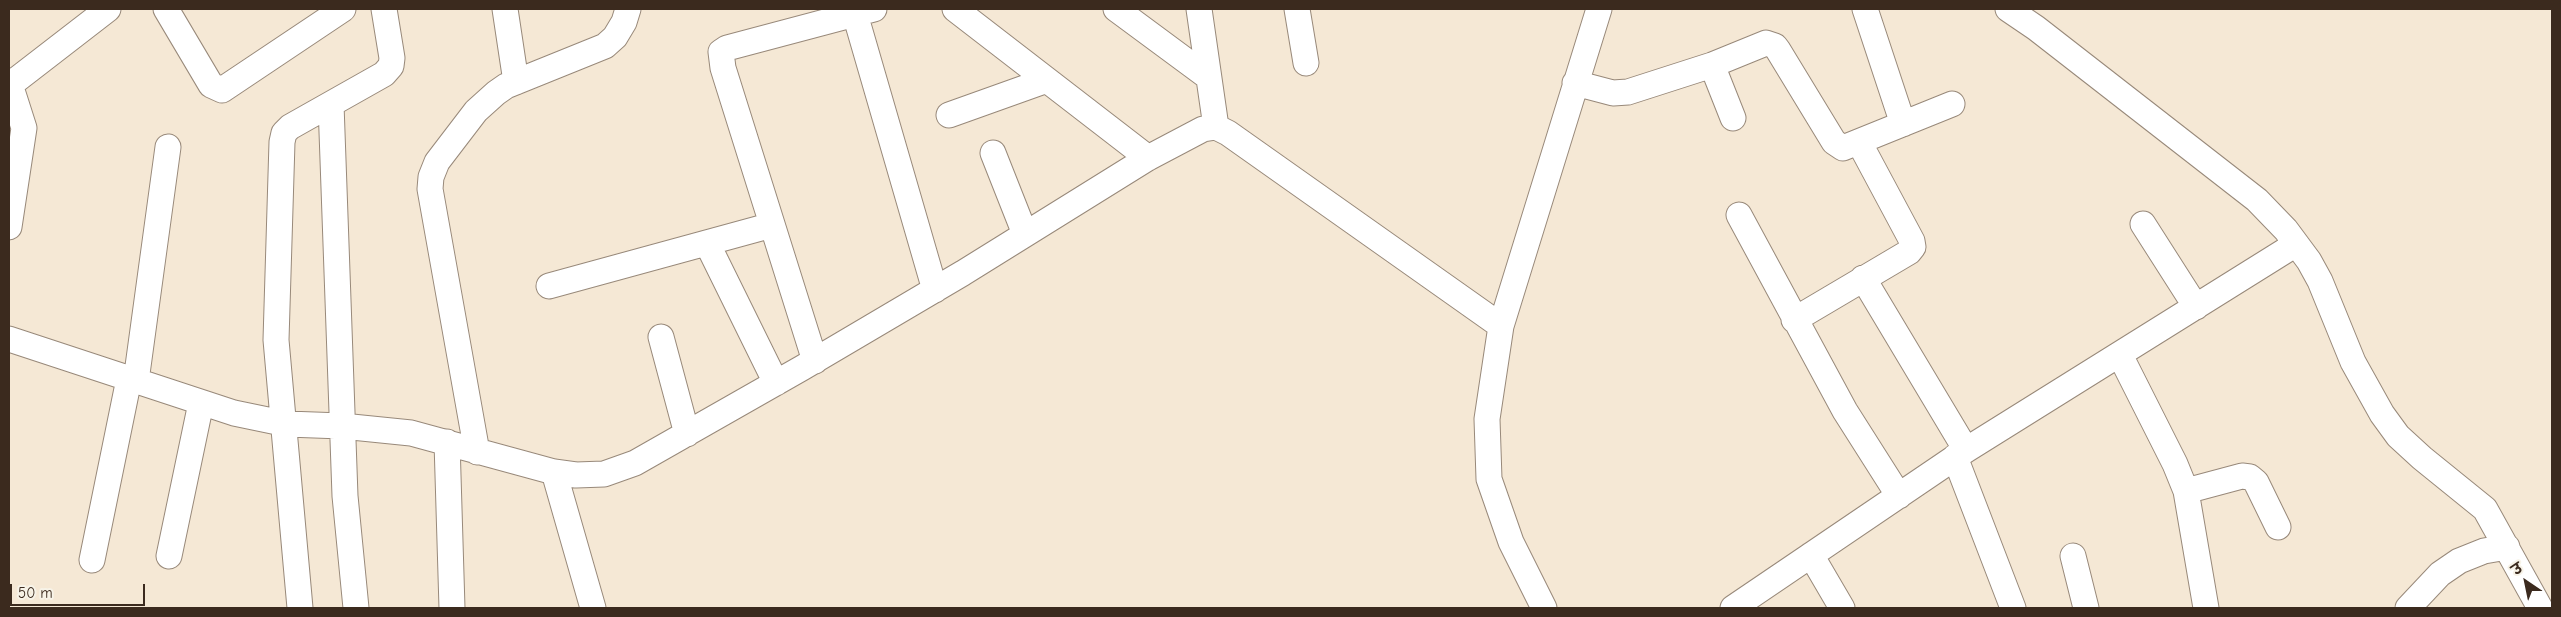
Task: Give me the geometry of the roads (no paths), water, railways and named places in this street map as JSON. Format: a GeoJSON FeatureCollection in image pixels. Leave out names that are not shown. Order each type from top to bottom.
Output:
{"type":"FeatureCollection","features":[{"type":"Feature","properties":{"kind":"street"},"geometry":{"type":"LineString","coordinates":[[9,227],[24,128],[10,82],[108,9]]}},
{"type":"Feature","properties":{"kind":"street"},"geometry":{"type":"LineString","coordinates":[[166,9],[211,85],[222,90],[343,9]]}},
{"type":"Feature","properties":{"kind":"street"},"geometry":{"type":"LineString","coordinates":[[300,608],[275,330],[282,142],[284,133],[290,127],[384,74],[391,66],[392,58],[384,9]]}},
{"type":"Feature","properties":{"kind":"street"},"geometry":{"type":"LineString","coordinates":[[505,9],[516,82]]}},
{"type":"Feature","properties":{"kind":"street"},"geometry":{"type":"LineString","coordinates":[[477,452],[430,189],[431,177],[437,162],[476,111],[496,93],[516,82],[605,46],[615,37],[624,22],[628,9]]}},
{"type":"Feature","properties":{"kind":"street"},"geometry":{"type":"LineString","coordinates":[[955,9],[1148,158]]}},
{"type":"Feature","properties":{"kind":"street"},"geometry":{"type":"LineString","coordinates":[[1116,9],[1208,77]]}},
{"type":"Feature","properties":{"kind":"street"},"geometry":{"type":"LineString","coordinates":[[1199,9],[1216,127]]}},
{"type":"Feature","properties":{"kind":"street"},"geometry":{"type":"LineString","coordinates":[[1297,9],[1306,64]]}},
{"type":"Feature","properties":{"kind":"street"},"geometry":{"type":"LineString","coordinates":[[1544,608],[1511,542],[1489,479],[1486,419],[1501,326],[1598,9]]}},
{"type":"Feature","properties":{"kind":"street"},"geometry":{"type":"LineString","coordinates":[[1865,9],[1903,124]]}},
{"type":"Feature","properties":{"kind":"street"},"geometry":{"type":"LineString","coordinates":[[2008,9],[2036,28],[2257,200],[2296,244],[2320,281],[2353,362],[2382,414],[2398,436],[2485,509],[2544,605]]}},
{"type":"Feature","properties":{"kind":"street"},"geometry":{"type":"LineString","coordinates":[[815,361],[723,68],[721,52],[727,48],[864,11],[935,290]]}},
{"type":"Feature","properties":{"kind":"street"},"geometry":{"type":"LineString","coordinates":[[1575,83],[1620,94],[1712,65],[1766,43],[1775,46],[1834,142],[1843,148],[1952,104]]}},
{"type":"Feature","properties":{"kind":"street"},"geometry":{"type":"LineString","coordinates":[[1712,65],[1733,118]]}},
{"type":"Feature","properties":{"kind":"street"},"geometry":{"type":"LineString","coordinates":[[950,115],[1047,80]]}},
{"type":"Feature","properties":{"kind":"street"},"geometry":{"type":"LineString","coordinates":[[331,104],[345,496],[356,608]]}},
{"type":"Feature","properties":{"kind":"street"},"geometry":{"type":"LineString","coordinates":[[9,339],[234,413],[284,424],[342,426],[411,433],[554,472],[576,475],[604,474],[635,463],[815,361],[935,290],[1148,158],[1203,129],[1216,127],[1228,133],[1501,326]]}},
{"type":"Feature","properties":{"kind":"street"},"geometry":{"type":"LineString","coordinates":[[1794,320],[1909,252],[1913,247],[1912,241],[1859,142]]}},
{"type":"Feature","properties":{"kind":"street"},"geometry":{"type":"LineString","coordinates":[[92,560],[132,380],[168,146]]}},
{"type":"Feature","properties":{"kind":"street"},"geometry":{"type":"LineString","coordinates":[[993,152],[1025,234]]}},
{"type":"Feature","properties":{"kind":"street"},"geometry":{"type":"LineString","coordinates":[[1739,215],[1794,320],[1845,411],[1899,496]]}},
{"type":"Feature","properties":{"kind":"street"},"geometry":{"type":"LineString","coordinates":[[548,286],[772,224]]}},
{"type":"Feature","properties":{"kind":"street"},"geometry":{"type":"LineString","coordinates":[[2143,224],[2196,307]]}},
{"type":"Feature","properties":{"kind":"street"},"geometry":{"type":"LineString","coordinates":[[707,243],[776,383]]}},
{"type":"Feature","properties":{"kind":"street"},"geometry":{"type":"LineString","coordinates":[[1733,608],[1960,453],[2296,244]]}},
{"type":"Feature","properties":{"kind":"street"},"geometry":{"type":"LineString","coordinates":[[1863,278],[1960,453],[2013,608]]}},
{"type":"Feature","properties":{"kind":"street"},"geometry":{"type":"LineString","coordinates":[[661,337],[687,434]]}},
{"type":"Feature","properties":{"kind":"street"},"geometry":{"type":"LineString","coordinates":[[2120,355],[2175,464],[2186,491],[2206,608]]}},
{"type":"Feature","properties":{"kind":"street"},"geometry":{"type":"LineString","coordinates":[[169,556],[202,403]]}},
{"type":"Feature","properties":{"kind":"street"},"geometry":{"type":"LineString","coordinates":[[447,442],[452,608]]}},
{"type":"Feature","properties":{"kind":"street"},"geometry":{"type":"LineString","coordinates":[[554,472],[593,608]]}},
{"type":"Feature","properties":{"kind":"street"},"geometry":{"type":"LineString","coordinates":[[2186,491],[2242,476],[2250,477],[2256,482],[2278,527]]}},
{"type":"Feature","properties":{"kind":"street"},"geometry":{"type":"LineString","coordinates":[[2408,608],[2440,574],[2459,561],[2484,551],[2508,547]]}},
{"type":"Feature","properties":{"kind":"street"},"geometry":{"type":"LineString","coordinates":[[1811,555],[1842,608]]}},
{"type":"Feature","properties":{"kind":"street"},"geometry":{"type":"LineString","coordinates":[[2073,556],[2086,608]]}}]}
